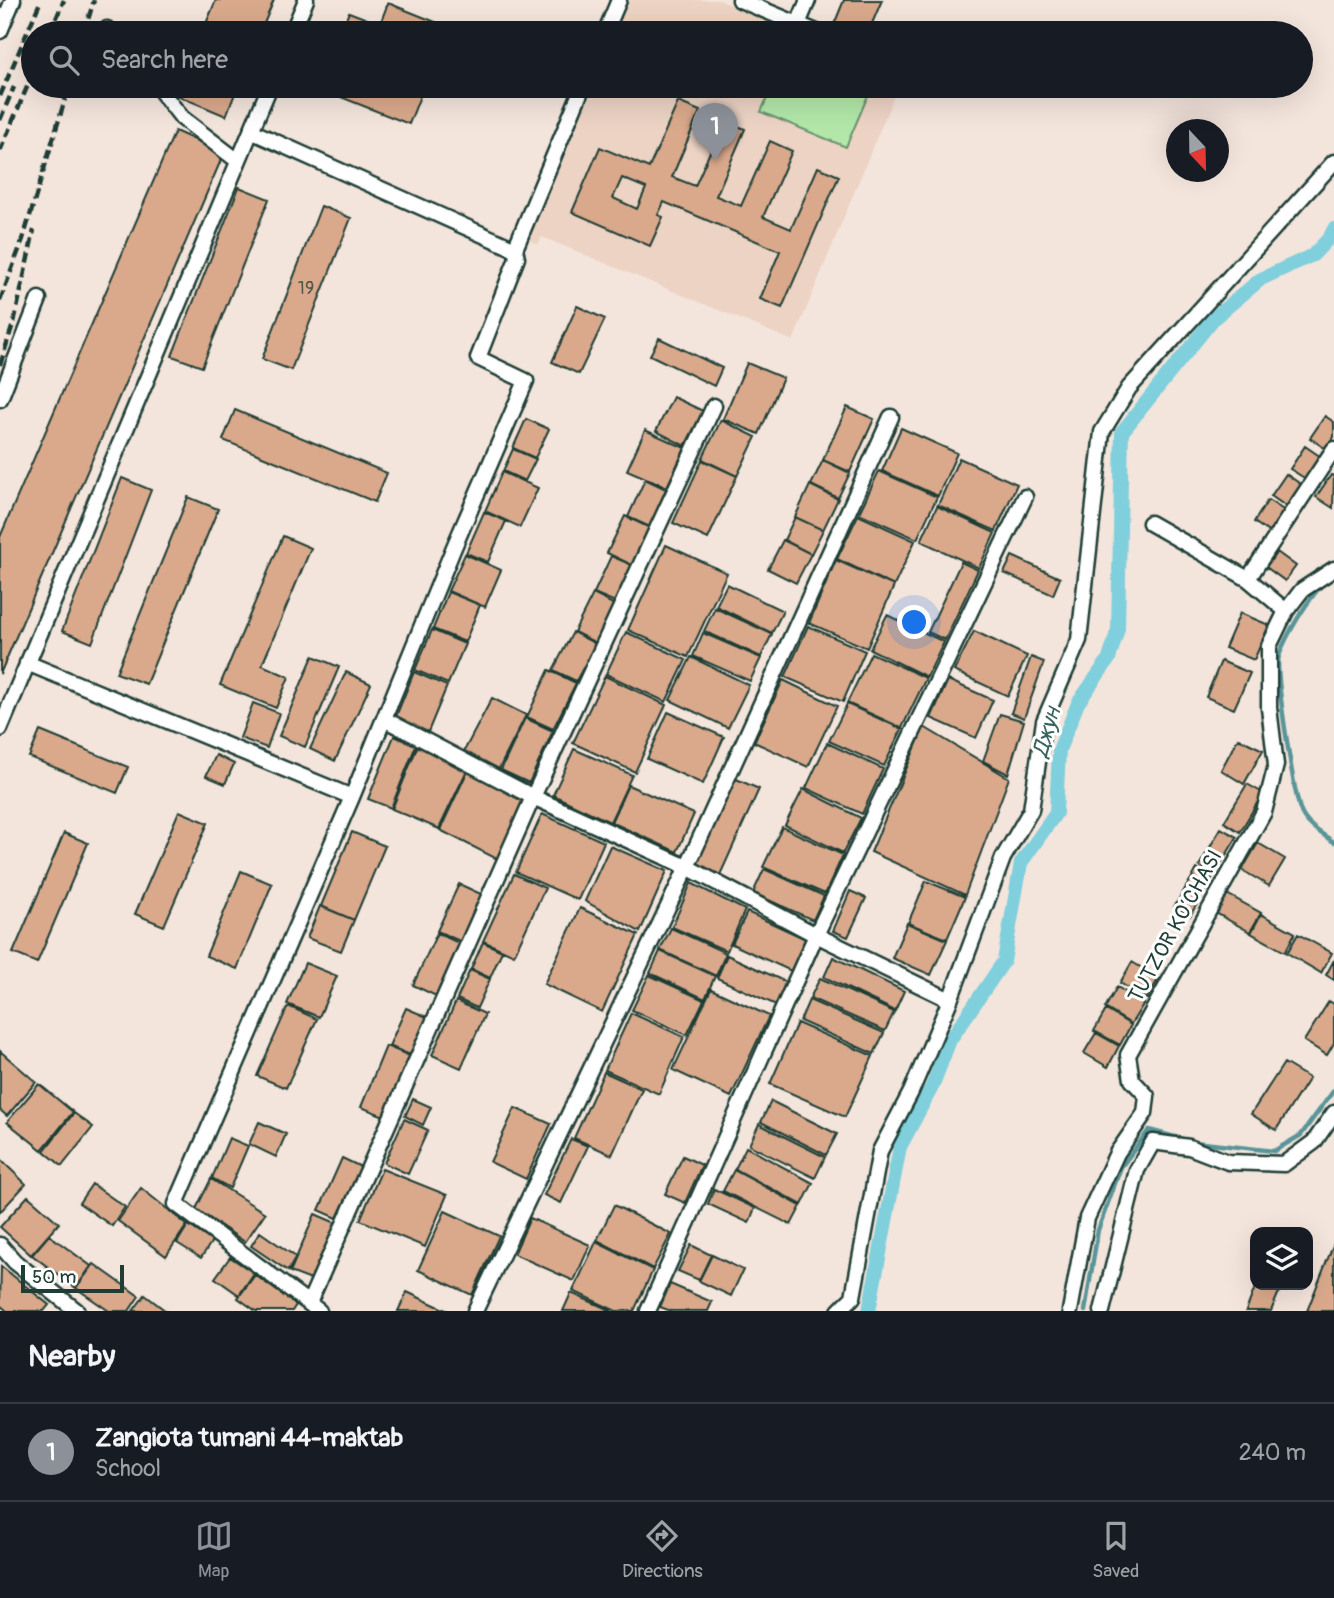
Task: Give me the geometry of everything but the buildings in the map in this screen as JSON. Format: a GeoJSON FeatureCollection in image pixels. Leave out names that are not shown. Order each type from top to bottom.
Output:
{"type":"FeatureCollection","features":[{"type":"Feature","properties":{"kind":"street"},"geometry":{"type":"LineString","coordinates":[[0,31],[13,0]]}},
{"type":"Feature","properties":{"kind":"street"},"geometry":{"type":"LineString","coordinates":[[297,21],[306,0]]}},
{"type":"Feature","properties":{"kind":"street"},"geometry":{"type":"LineString","coordinates":[[610,21],[619,0]]}},
{"type":"Feature","properties":{"kind":"street"},"geometry":{"type":"LineString","coordinates":[[740,0],[791,21]]}},
{"type":"Feature","properties":{"kind":"street"},"geometry":{"type":"LineString","coordinates":[[799,21],[808,0]]}},
{"type":"Feature","properties":{"kind":"street"},"geometry":{"type":"LineString","coordinates":[[166,98],[182,118],[238,161]]}},
{"type":"Feature","properties":{"kind":"street"},"geometry":{"type":"LineString","coordinates":[[0,729],[265,98]]}},
{"type":"Feature","properties":{"kind":"street"},"geometry":{"type":"LineString","coordinates":[[578,98],[515,249],[517,258],[478,358],[526,381],[454,547],[352,797],[176,1204],[314,1307],[533,797],[714,406]]}},
{"type":"Feature","properties":{"kind":"street"},"geometry":{"type":"LineString","coordinates":[[251,131],[515,249]]}},
{"type":"Feature","properties":{"kind":"street"},"geometry":{"type":"LineString","coordinates":[[839,1311],[853,1297],[880,1150],[911,1091],[950,1000],[1003,858],[1031,810],[1044,721],[1079,640],[1102,432],[1129,388],[1334,162]]}},
{"type":"Feature","properties":{"kind":"street"},"geometry":{"type":"LineString","coordinates":[[0,398],[39,299]]}},
{"type":"Feature","properties":{"kind":"street"},"geometry":{"type":"LineString","coordinates":[[475,1311],[687,867],[891,417]]}},
{"type":"Feature","properties":{"kind":"street"},"geometry":{"type":"LineString","coordinates":[[1248,579],[1334,449]]}},
{"type":"Feature","properties":{"kind":"street"},"geometry":{"type":"LineString","coordinates":[[648,1311],[816,935],[1025,498]]}},
{"type":"Feature","properties":{"kind":"street"},"geometry":{"type":"LineString","coordinates":[[1150,523],[1248,579],[1286,611]]}},
{"type":"Feature","properties":{"kind":"street","name":"TUTZOR KO‘CHASI"},"geometry":{"type":"LineString","coordinates":[[1070,1311],[1087,1219],[1117,1153],[1145,1113],[1147,1096],[1132,1080],[1128,1055],[1264,812],[1276,765],[1269,708],[1269,646],[1286,611],[1302,590],[1334,569]]}},
{"type":"Feature","properties":{"kind":"street"},"geometry":{"type":"LineString","coordinates":[[27,663],[352,797]]}},
{"type":"Feature","properties":{"kind":"street"},"geometry":{"type":"LineString","coordinates":[[384,719],[533,797],[687,867],[816,935],[950,1000]]}},
{"type":"Feature","properties":{"kind":"street"},"geometry":{"type":"LineString","coordinates":[[1102,1311],[1137,1170],[1153,1142],[1189,1147],[1228,1162],[1284,1164],[1314,1142],[1334,1112]]}},
{"type":"Feature","properties":{"kind":"street"},"geometry":{"type":"LineString","coordinates":[[0,1245],[15,1262],[77,1311]]}},
{"type":"Feature","properties":{"kind":"shaded area"},"geometry":{"type":"Polygon","coordinates":[[[629,0],[719,0],[771,21],[620,21],[629,0]]]}},
{"type":"Feature","properties":{"kind":"shaded area"},"geometry":{"type":"Polygon","coordinates":[[[588,98],[893,98],[793,341],[542,237],[538,244],[529,240],[588,98]]]}},
{"type":"Feature","properties":{"kind":"green space"},"geometry":{"type":"Polygon","coordinates":[[[767,98],[867,98],[846,147],[761,112],[767,98]]]}},
{"type":"Feature","properties":{"kind":"waterway","name":"Джун"},"geometry":{"type":"LineString","coordinates":[[869,1311],[900,1147],[932,1087],[950,1040],[1004,961],[1021,863],[1056,813],[1059,750],[1078,703],[1109,659],[1118,629],[1122,432],[1214,318],[1261,279],[1313,255],[1334,229]]}},
{"type":"Feature","properties":{"kind":"waterway"},"geometry":{"type":"LineString","coordinates":[[1324,583],[1292,628],[1279,656],[1278,666],[1285,731],[1300,809],[1309,824],[1334,842]]}},
{"type":"Feature","properties":{"kind":"waterway"},"geometry":{"type":"LineString","coordinates":[[1194,1142],[1274,1151],[1301,1135],[1334,1090]]}},
{"type":"Feature","properties":{"kind":"waterway"},"geometry":{"type":"LineString","coordinates":[[1085,1311],[1098,1230],[1121,1167],[1149,1130],[1186,1140]]}},
{"type":"Feature","properties":{"kind":"railway"},"geometry":{"type":"LineString","coordinates":[[32,21],[41,0]]}},
{"type":"Feature","properties":{"kind":"railway"},"geometry":{"type":"LineString","coordinates":[[55,21],[64,0]]}},
{"type":"Feature","properties":{"kind":"railway"},"geometry":{"type":"LineString","coordinates":[[88,21],[94,0]]}},
{"type":"Feature","properties":{"kind":"railway"},"geometry":{"type":"LineString","coordinates":[[0,96],[21,47]]}},
{"type":"Feature","properties":{"kind":"railway"},"geometry":{"type":"LineString","coordinates":[[0,120],[14,87]]}},
{"type":"Feature","properties":{"kind":"railway"},"geometry":{"type":"LineString","coordinates":[[0,151],[22,98]]}},
{"type":"Feature","properties":{"kind":"railway"},"geometry":{"type":"LineString","coordinates":[[0,301],[23,239],[65,98]]}},
{"type":"Feature","properties":{"kind":"railway"},"geometry":{"type":"LineString","coordinates":[[0,365],[15,318],[34,230]]}},
{"type":"Feature","properties":{"kind":"place","name":"Zangiota tumani 44-maktab"},"geometry":{"type":"Point","coordinates":[715,161]}}]}
